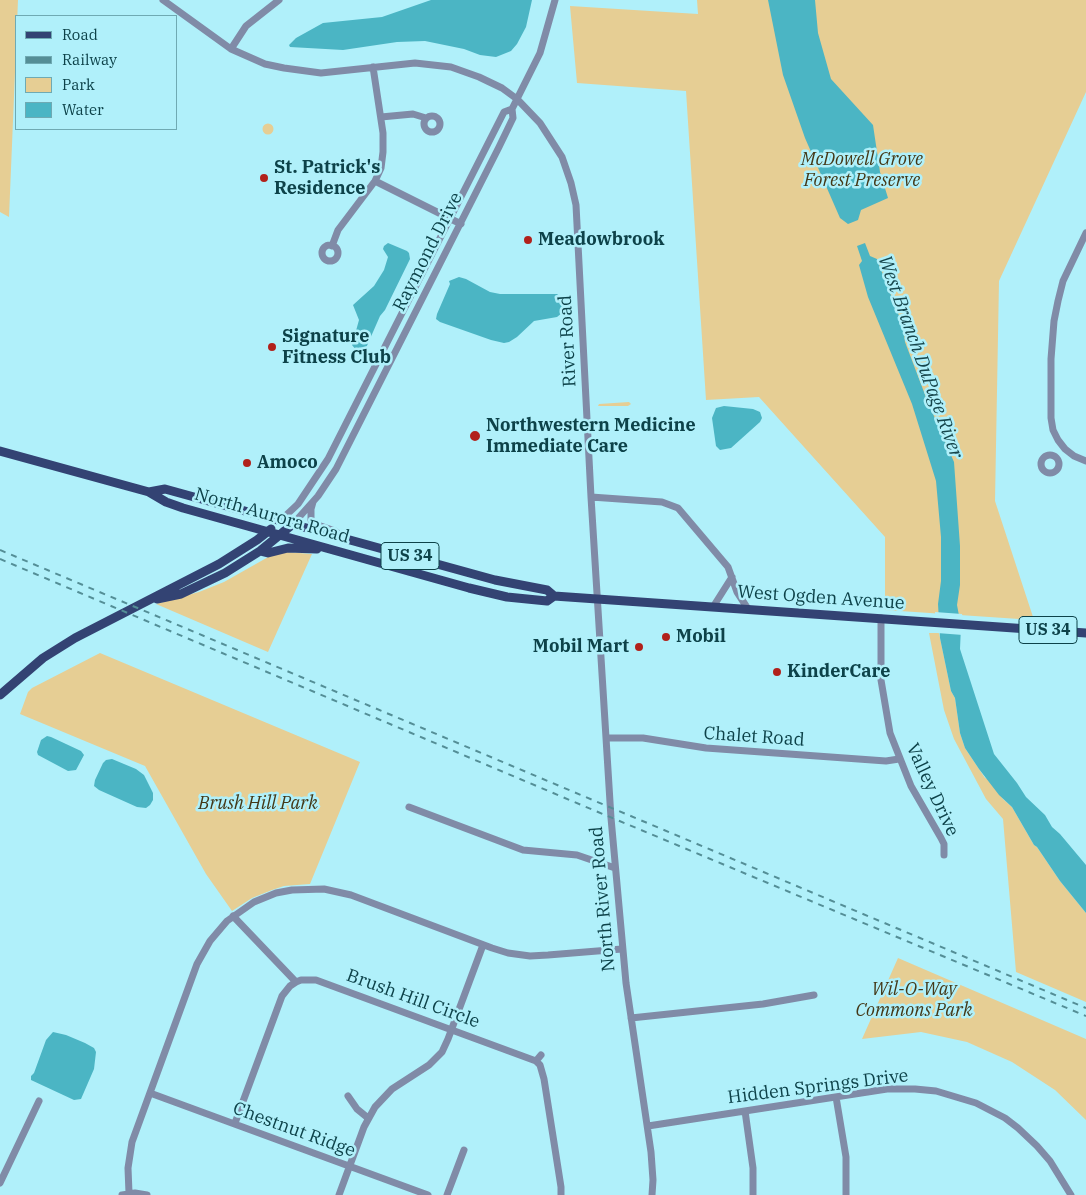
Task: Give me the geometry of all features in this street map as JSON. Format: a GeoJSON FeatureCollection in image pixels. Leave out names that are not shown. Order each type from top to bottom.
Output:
{"type":"FeatureCollection","features":[{"type":"Feature","properties":{"kind":"main road","name":"North Aurora Road"},"geometry":{"type":"LineString","coordinates":[[0,451],[149,492],[166,502],[389,566]]}},
{"type":"Feature","properties":{"kind":"main road","name":"North Aurora Road"},"geometry":{"type":"LineString","coordinates":[[149,492],[166,489],[281,520]]}},
{"type":"Feature","properties":{"kind":"main road","name":"West Ogden Avenue"},"geometry":{"type":"LineString","coordinates":[[281,520],[508,583],[547,590],[554,596],[1086,633]]}},
{"type":"Feature","properties":{"kind":"main road"},"geometry":{"type":"LineString","coordinates":[[0,695],[51,652],[92,628],[219,564],[257,540],[281,520]]}},
{"type":"Feature","properties":{"kind":"main road","name":"Raymond Drive"},"geometry":{"type":"LineString","coordinates":[[260,551],[293,524]]}},
{"type":"Feature","properties":{"kind":"main road"},"geometry":{"type":"LineString","coordinates":[[145,602],[181,594],[225,573],[260,551],[268,553],[288,548],[333,550]]}},
{"type":"Feature","properties":{"kind":"main road","name":"West Ogden Avenue"},"geometry":{"type":"LineString","coordinates":[[389,566],[507,597],[547,602],[554,596]]}},
{"type":"Feature","properties":{"kind":"street"},"geometry":{"type":"LineString","coordinates":[[231,49],[246,26],[279,0]]}},
{"type":"Feature","properties":{"kind":"street","name":"Raymond Drive"},"geometry":{"type":"LineString","coordinates":[[293,524],[313,501],[338,463],[514,118],[512,109],[540,53],[555,0]]}},
{"type":"Feature","properties":{"kind":"street","name":"River Road"},"geometry":{"type":"LineString","coordinates":[[168,1],[231,49],[265,64],[300,71],[338,72],[415,63],[451,67],[479,76],[502,88],[517,99],[540,123],[558,149],[567,170],[574,196],[598,598]]}},
{"type":"Feature","properties":{"kind":"street"},"geometry":{"type":"LineString","coordinates":[[332,246],[338,230],[375,181],[381,168],[383,152],[381,117],[373,67]]}},
{"type":"Feature","properties":{"kind":"street","name":"Raymond Drive"},"geometry":{"type":"LineString","coordinates":[[281,520],[298,504],[328,459],[504,112],[512,109]]}},
{"type":"Feature","properties":{"kind":"street"},"geometry":{"type":"LineString","coordinates":[[381,117],[413,114],[426,118]]}},
{"type":"Feature","properties":{"kind":"street"},"geometry":{"type":"LineString","coordinates":[[375,181],[460,224]]}},
{"type":"Feature","properties":{"kind":"street"},"geometry":{"type":"LineString","coordinates":[[1086,233],[1063,281],[1054,321],[1051,359],[1051,418],[1055,435],[1065,449],[1074,456],[1086,461]]}},
{"type":"Feature","properties":{"kind":"street"},"geometry":{"type":"LineString","coordinates":[[1056,458],[1065,449]]}},
{"type":"Feature","properties":{"kind":"street"},"geometry":{"type":"LineString","coordinates":[[591,497],[662,502],[674,505],[728,568],[737,592],[748,609]]}},
{"type":"Feature","properties":{"kind":"street"},"geometry":{"type":"LineString","coordinates":[[313,501],[311,520],[315,524],[335,531],[342,538]]}},
{"type":"Feature","properties":{"kind":"street"},"geometry":{"type":"LineString","coordinates":[[713,607],[732,577]]}},
{"type":"Feature","properties":{"kind":"street","name":"North River Road"},"geometry":{"type":"LineString","coordinates":[[598,598],[622,949],[648,1126],[653,1170],[652,1195]]}},
{"type":"Feature","properties":{"kind":"street","name":"Valley Drive"},"geometry":{"type":"LineString","coordinates":[[881,618],[880,660],[883,698],[890,733],[915,795],[944,844],[944,855]]}},
{"type":"Feature","properties":{"kind":"street","name":"Chalet Road"},"geometry":{"type":"LineString","coordinates":[[607,738],[643,738],[706,748],[886,762],[899,759]]}},
{"type":"Feature","properties":{"kind":"street"},"geometry":{"type":"LineString","coordinates":[[409,807],[523,850],[577,855],[615,868]]}},
{"type":"Feature","properties":{"kind":"street"},"geometry":{"type":"LineString","coordinates":[[129,1193],[128,1168],[132,1142],[201,956],[216,934],[233,916],[254,902],[276,893],[301,889],[324,889],[350,895],[508,953],[530,956],[622,949]]}},
{"type":"Feature","properties":{"kind":"street"},"geometry":{"type":"LineString","coordinates":[[233,916],[296,982],[285,991],[280,1000],[235,1123]]}},
{"type":"Feature","properties":{"kind":"street"},"geometry":{"type":"LineString","coordinates":[[339,1195],[368,1118],[375,1107],[392,1090],[429,1065],[445,1046],[483,945]]}},
{"type":"Feature","properties":{"kind":"street","name":"Brush Hill Circle"},"geometry":{"type":"LineString","coordinates":[[296,982],[301,980],[321,981],[536,1061]]}},
{"type":"Feature","properties":{"kind":"street"},"geometry":{"type":"LineString","coordinates":[[631,1018],[763,1004],[814,995]]}},
{"type":"Feature","properties":{"kind":"street"},"geometry":{"type":"LineString","coordinates":[[541,1055],[536,1061],[540,1065],[544,1079],[561,1187],[560,1195]]}},
{"type":"Feature","properties":{"kind":"street","name":"Hidden Springs Drive"},"geometry":{"type":"LineString","coordinates":[[648,1126],[887,1089],[936,1091],[976,1103],[1005,1118],[1030,1138],[1050,1161],[1071,1195]]}},
{"type":"Feature","properties":{"kind":"street","name":"Chestnut Ridge"},"geometry":{"type":"LineString","coordinates":[[150,1092],[428,1195]]}},
{"type":"Feature","properties":{"kind":"street"},"geometry":{"type":"LineString","coordinates":[[348,1096],[357,1109],[368,1118]]}},
{"type":"Feature","properties":{"kind":"street"},"geometry":{"type":"LineString","coordinates":[[836,1097],[846,1157],[847,1195]]}},
{"type":"Feature","properties":{"kind":"street"},"geometry":{"type":"LineString","coordinates":[[0,1183],[39,1101]]}},
{"type":"Feature","properties":{"kind":"street"},"geometry":{"type":"LineString","coordinates":[[745,1111],[753,1168],[753,1195]]}},
{"type":"Feature","properties":{"kind":"street"},"geometry":{"type":"LineString","coordinates":[[447,1195],[464,1150]]}},
{"type":"Feature","properties":{"kind":"street"},"geometry":{"type":"LineString","coordinates":[[122,1195],[129,1193],[147,1195]]}},
{"type":"Feature","properties":{"kind":"green space"},"geometry":{"type":"Polygon","coordinates":[[[0,0],[18,0],[17,15],[15,15],[15,72],[9,217],[0,212],[0,0]]]}},
{"type":"Feature","properties":{"kind":"green space","name":"McDowell Grove Forest Preserve"},"geometry":{"type":"Polygon","coordinates":[[[697,0],[1086,0],[1086,92],[999,281],[995,501],[1034,620],[885,610],[885,537],[759,397],[706,400],[686,91],[577,83],[570,6],[698,14],[697,0]]]}},
{"type":"Feature","properties":{"kind":"green space"},"geometry":{"type":"Polygon","coordinates":[[[268,123],[274,129],[268,135],[262,129],[268,123]]]}},
{"type":"Feature","properties":{"kind":"green space"},"geometry":{"type":"Polygon","coordinates":[[[629,402],[631,404],[628,406],[598,406],[599,404],[629,402]]]}},
{"type":"Feature","properties":{"kind":"green space"},"geometry":{"type":"Polygon","coordinates":[[[286,552],[312,554],[268,652],[156,604],[199,592],[224,582],[270,556],[286,552]]]}},
{"type":"Feature","properties":{"kind":"green space"},"geometry":{"type":"Polygon","coordinates":[[[929,633],[939,633],[951,691],[955,698],[960,733],[965,748],[985,778],[988,779],[1003,799],[1012,807],[1034,845],[1086,913],[1086,1002],[1016,972],[1003,819],[986,799],[954,739],[944,710],[929,633]]]}},
{"type":"Feature","properties":{"kind":"green space","name":"Brush Hill Park"},"geometry":{"type":"Polygon","coordinates":[[[100,653],[360,762],[310,884],[284,886],[272,890],[252,898],[232,911],[206,874],[145,766],[20,714],[28,692],[32,688],[100,653]]]}},
{"type":"Feature","properties":{"kind":"green space","name":"Wil-O-Way Commons Park"},"geometry":{"type":"Polygon","coordinates":[[[898,958],[1086,1039],[1086,1120],[1055,1090],[1012,1062],[967,1042],[921,1032],[862,1039],[898,958]]]}},
{"type":"Feature","properties":{"kind":"water"},"geometry":{"type":"Polygon","coordinates":[[[431,0],[532,0],[526,27],[517,44],[511,51],[496,57],[480,55],[464,49],[425,41],[397,42],[343,50],[290,47],[289,45],[296,38],[323,23],[382,17],[431,0]]]}},
{"type":"Feature","properties":{"kind":"water"},"geometry":{"type":"Polygon","coordinates":[[[768,0],[815,0],[818,33],[831,79],[873,125],[880,172],[888,198],[861,210],[858,220],[848,224],[840,218],[805,138],[783,75],[768,0]]]}},
{"type":"Feature","properties":{"kind":"water"},"geometry":{"type":"Polygon","coordinates":[[[388,243],[407,251],[410,259],[385,310],[380,316],[366,348],[360,351],[356,350],[352,345],[359,320],[353,305],[374,286],[384,270],[388,257],[383,249],[388,243]]]}},
{"type":"Feature","properties":{"kind":"water"},"geometry":{"type":"Polygon","coordinates":[[[865,243],[870,256],[877,259],[903,326],[905,342],[927,400],[954,462],[960,546],[960,585],[957,605],[961,626],[960,649],[994,754],[1026,797],[1045,815],[1052,827],[1086,865],[1086,913],[1034,845],[1012,807],[999,795],[979,769],[965,748],[960,733],[955,698],[951,691],[940,638],[938,604],[941,581],[941,537],[936,481],[912,404],[868,297],[859,265],[862,261],[857,246],[865,243]]]}},
{"type":"Feature","properties":{"kind":"water"},"geometry":{"type":"Polygon","coordinates":[[[459,277],[490,292],[500,294],[557,294],[562,298],[562,313],[557,317],[534,321],[509,342],[504,343],[491,340],[436,319],[450,284],[449,281],[459,277]]]}},
{"type":"Feature","properties":{"kind":"water"},"geometry":{"type":"Polygon","coordinates":[[[724,406],[753,409],[760,412],[762,418],[731,448],[720,450],[716,446],[712,418],[716,408],[724,406]]]}},
{"type":"Feature","properties":{"kind":"water"},"geometry":{"type":"Polygon","coordinates":[[[47,736],[81,751],[84,755],[76,770],[68,771],[38,755],[37,752],[41,740],[47,736]]]}},
{"type":"Feature","properties":{"kind":"water"},"geometry":{"type":"Polygon","coordinates":[[[112,759],[136,769],[144,775],[153,793],[153,800],[150,805],[146,808],[137,807],[94,786],[103,763],[106,760],[112,759]]]}},
{"type":"Feature","properties":{"kind":"water"},"geometry":{"type":"Polygon","coordinates":[[[53,1032],[85,1043],[94,1048],[96,1052],[94,1069],[81,1099],[74,1100],[31,1080],[46,1040],[53,1032]]]}},
{"type":"Feature","properties":{"kind":"pier"},"geometry":{"type":"Polygon","coordinates":[[[935,612],[962,614],[963,635],[937,633],[935,612]]]}},
{"type":"Feature","properties":{"kind":"railway"},"geometry":{"type":"LineString","coordinates":[[0,550],[1086,1008]]}},
{"type":"Feature","properties":{"kind":"railway"},"geometry":{"type":"LineString","coordinates":[[0,559],[1086,1016]]}},
{"type":"Feature","properties":{"kind":"place","name":"St. Patrick's Residence"},"geometry":{"type":"Point","coordinates":[264,178]}},
{"type":"Feature","properties":{"kind":"place","name":"Meadowbrook"},"geometry":{"type":"Point","coordinates":[528,240]}},
{"type":"Feature","properties":{"kind":"place","name":"Signature Fitness Club"},"geometry":{"type":"Point","coordinates":[272,347]}},
{"type":"Feature","properties":{"kind":"place","name":"Northwestern Medicine Immediate Care"},"geometry":{"type":"Point","coordinates":[475,436]}},
{"type":"Feature","properties":{"kind":"place","name":"Amoco"},"geometry":{"type":"Point","coordinates":[247,463]}},
{"type":"Feature","properties":{"kind":"place","name":"Mobil"},"geometry":{"type":"Point","coordinates":[666,637]}},
{"type":"Feature","properties":{"kind":"place","name":"Mobil Mart"},"geometry":{"type":"Point","coordinates":[639,647]}},
{"type":"Feature","properties":{"kind":"place","name":"KinderCare"},"geometry":{"type":"Point","coordinates":[777,672]}},
{"type":"Feature","properties":{"kind":"water label","name":"West Branch DuPage River"},"geometry":{"type":"Point","coordinates":[920,357]}}]}
